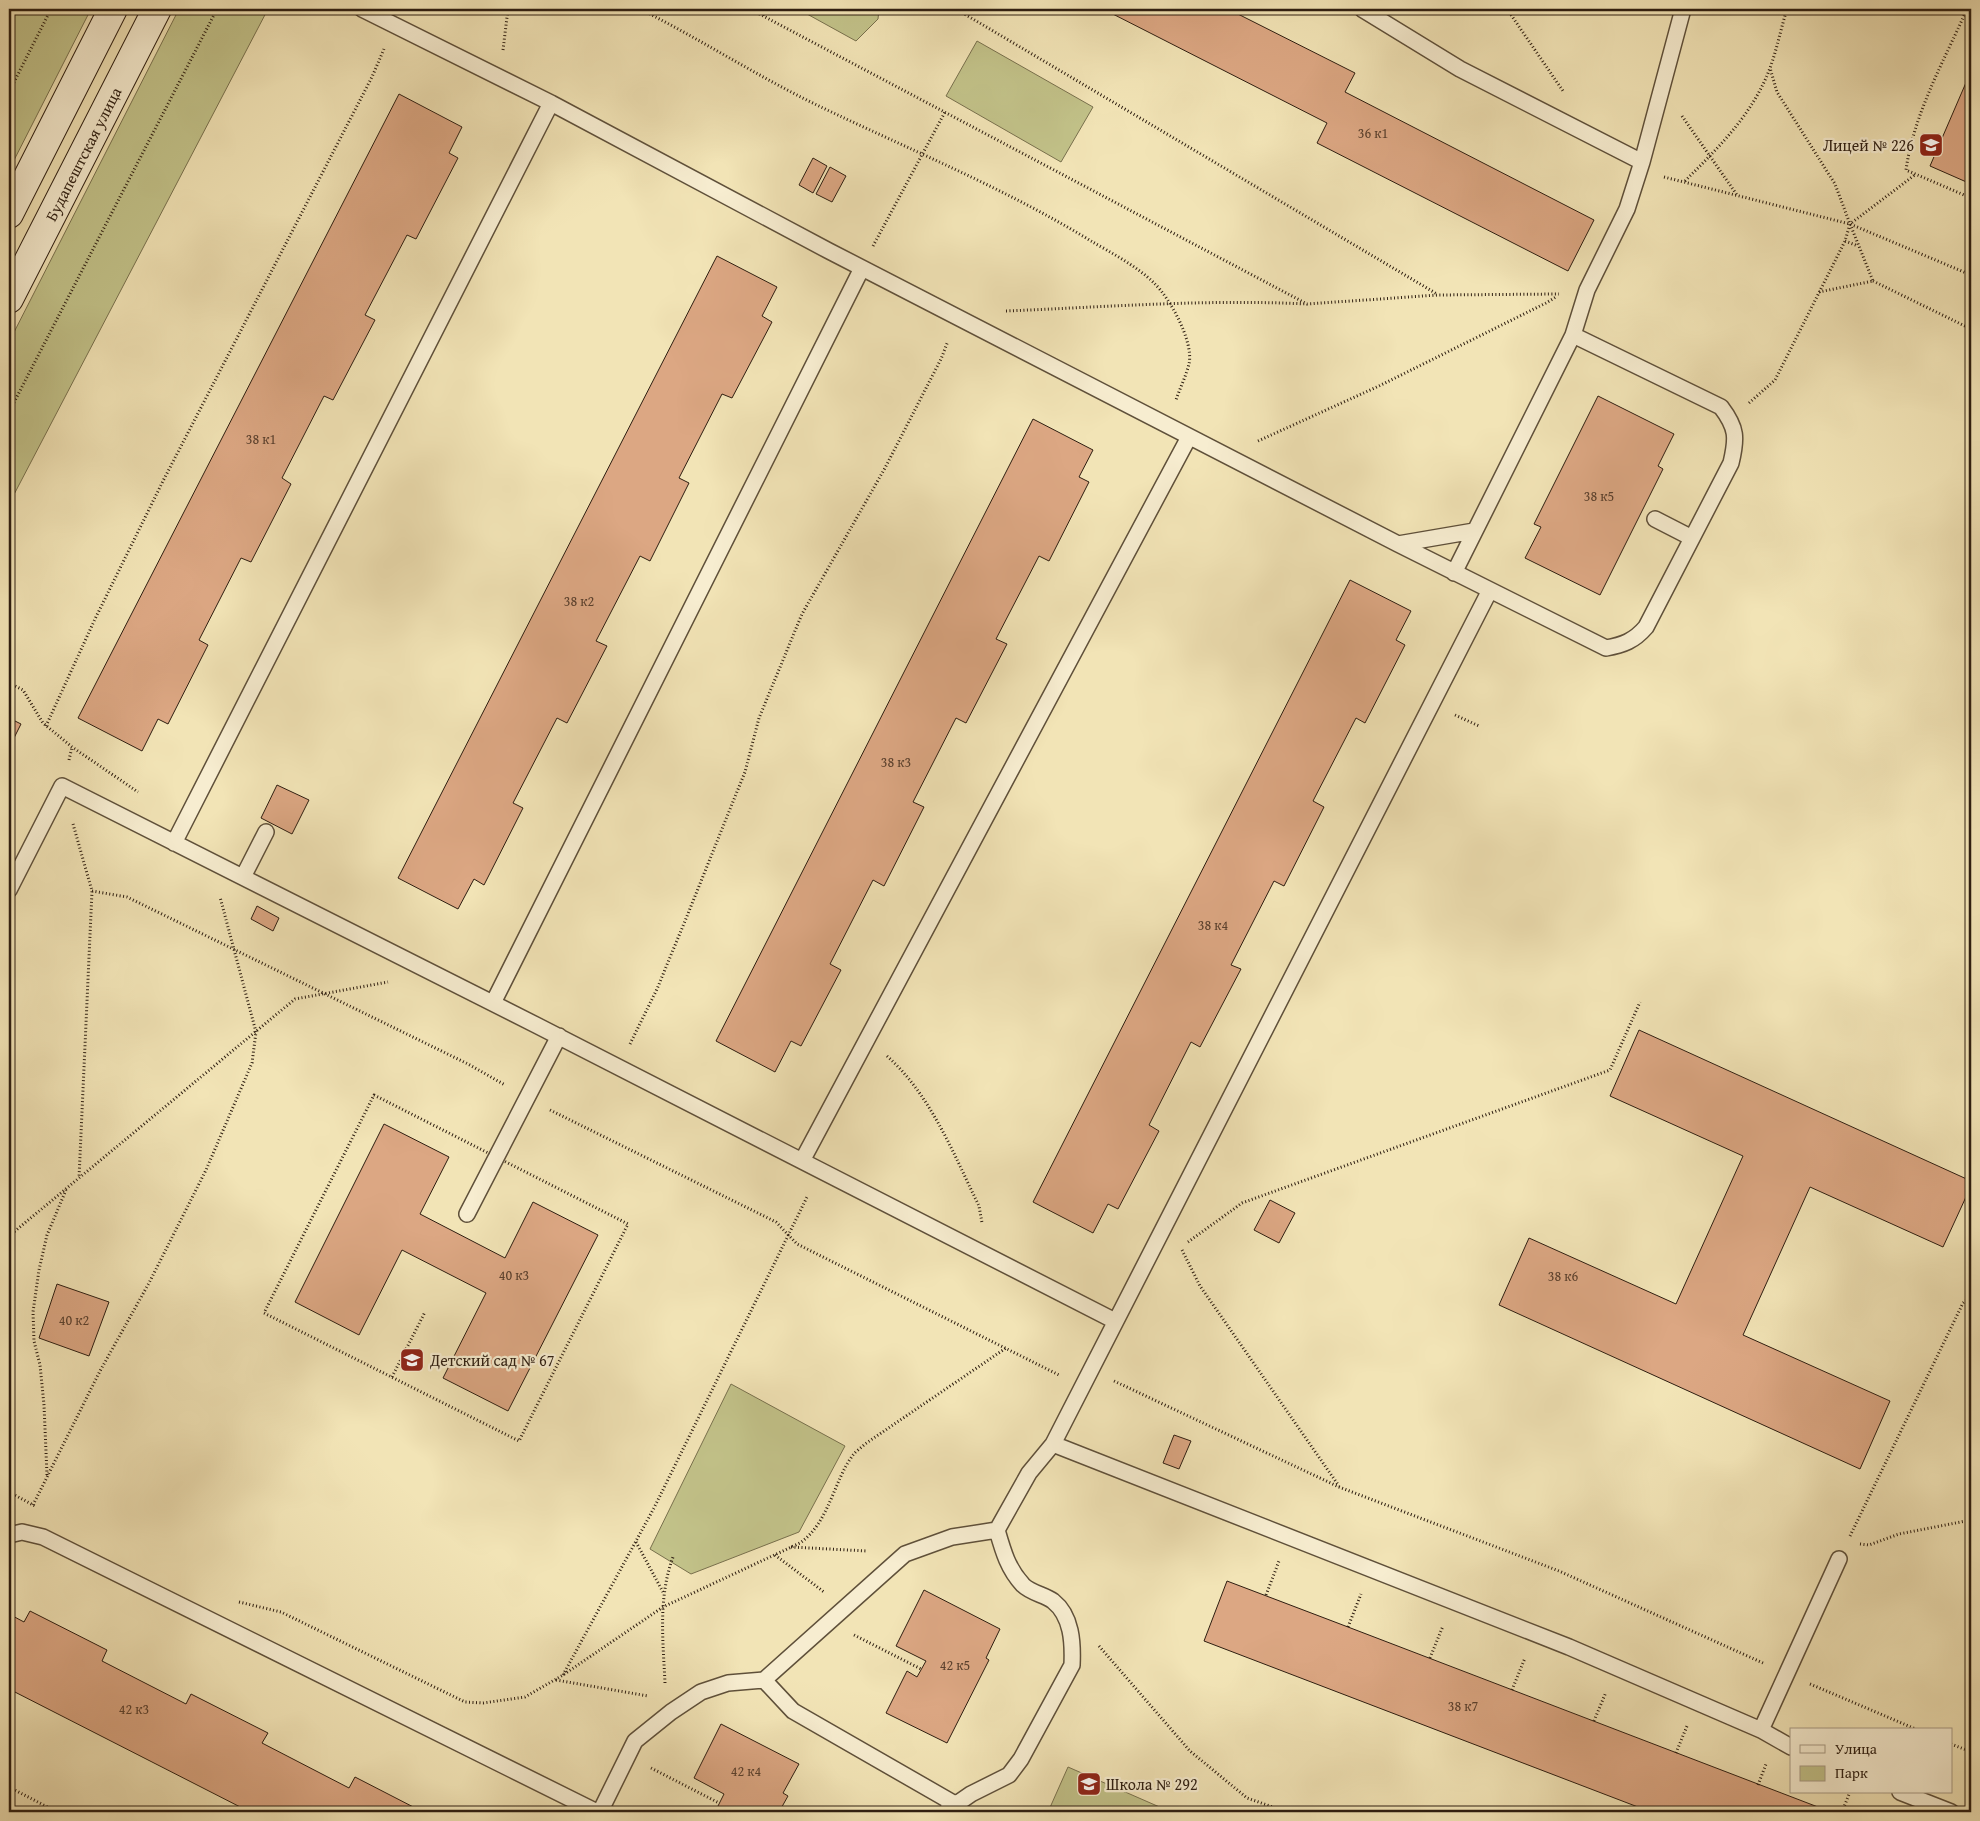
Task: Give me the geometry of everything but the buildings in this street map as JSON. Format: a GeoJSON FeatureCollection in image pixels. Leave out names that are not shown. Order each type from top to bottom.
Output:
{"type":"FeatureCollection","features":[{"type":"Feature","properties":{"kind":"street"},"geometry":{"type":"LineString","coordinates":[[9,214],[113,9]]}},
{"type":"Feature","properties":{"kind":"street","name":"Будапештская улица"},"geometry":{"type":"LineString","coordinates":[[9,299],[157,9]]}},
{"type":"Feature","properties":{"kind":"lane"},"geometry":{"type":"LineString","coordinates":[[362,9],[551,103],[862,268],[1226,456],[1454,573],[1606,648],[1624,645],[1637,637],[1646,627],[1731,463],[1736,441],[1731,420],[1721,407],[1573,335]]}},
{"type":"Feature","properties":{"kind":"lane"},"geometry":{"type":"LineString","coordinates":[[1362,9],[1460,69],[1576,129],[1640,166]]}},
{"type":"Feature","properties":{"kind":"lane"},"geometry":{"type":"LineString","coordinates":[[1454,573],[1573,335],[1587,290],[1626,209],[1640,166],[1683,9]]}},
{"type":"Feature","properties":{"kind":"lane"},"geometry":{"type":"LineString","coordinates":[[174,843],[551,103]]}},
{"type":"Feature","properties":{"kind":"lane"},"geometry":{"type":"LineString","coordinates":[[493,1003],[862,268]]}},
{"type":"Feature","properties":{"kind":"lane"},"geometry":{"type":"LineString","coordinates":[[802,1161],[1189,436]]}},
{"type":"Feature","properties":{"kind":"lane"},"geometry":{"type":"LineString","coordinates":[[1656,519],[1692,538]]}},
{"type":"Feature","properties":{"kind":"lane"},"geometry":{"type":"LineString","coordinates":[[1398,544],[1474,531]]}},
{"type":"Feature","properties":{"kind":"lane"},"geometry":{"type":"LineString","coordinates":[[764,1680],[794,1711],[950,1808],[971,1794],[1010,1775],[1021,1759],[1072,1665],[1073,1652],[1067,1617],[1053,1602],[1024,1586],[1006,1562],[998,1530],[1029,1473],[1053,1444],[1490,590]]}},
{"type":"Feature","properties":{"kind":"lane"},"geometry":{"type":"LineString","coordinates":[[9,890],[62,786],[559,1036],[1115,1321]]}},
{"type":"Feature","properties":{"kind":"lane"},"geometry":{"type":"LineString","coordinates":[[244,878],[266,832]]}},
{"type":"Feature","properties":{"kind":"lane"},"geometry":{"type":"LineString","coordinates":[[467,1214],[559,1036]]}},
{"type":"Feature","properties":{"kind":"lane"},"geometry":{"type":"LineString","coordinates":[[1053,1444],[1534,1634],[1761,1730],[1790,1746]]}},
{"type":"Feature","properties":{"kind":"lane"},"geometry":{"type":"LineString","coordinates":[[9,1535],[22,1532],[43,1537],[599,1812],[635,1741],[670,1706],[701,1692],[728,1683],[764,1680],[906,1554],[952,1538],[998,1530]]}},
{"type":"Feature","properties":{"kind":"lane"},"geometry":{"type":"LineString","coordinates":[[1761,1730],[1839,1559]]}},
{"type":"Feature","properties":{"kind":"lane"},"geometry":{"type":"LineString","coordinates":[[1905,1794],[1951,1812]]}},
{"type":"Feature","properties":{"kind":"path"},"geometry":{"type":"LineString","coordinates":[[9,92],[51,9]]}},
{"type":"Feature","properties":{"kind":"path"},"geometry":{"type":"LineString","coordinates":[[9,412],[217,9]]}},
{"type":"Feature","properties":{"kind":"path"},"geometry":{"type":"LineString","coordinates":[[500,77],[508,9]]}},
{"type":"Feature","properties":{"kind":"path"},"geometry":{"type":"LineString","coordinates":[[640,9],[760,76],[1019,200],[1068,226],[1120,258],[1154,283],[1170,304],[1187,339],[1190,362],[1167,425]]}},
{"type":"Feature","properties":{"kind":"path"},"geometry":{"type":"LineString","coordinates":[[750,9],[1307,304]]}},
{"type":"Feature","properties":{"kind":"path"},"geometry":{"type":"LineString","coordinates":[[763,15],[766,9]]}},
{"type":"Feature","properties":{"kind":"path"},"geometry":{"type":"LineString","coordinates":[[956,9],[1438,295]]}},
{"type":"Feature","properties":{"kind":"path"},"geometry":{"type":"LineString","coordinates":[[1507,9],[1569,99],[1576,129]]}},
{"type":"Feature","properties":{"kind":"path"},"geometry":{"type":"LineString","coordinates":[[1684,182],[1747,114],[1770,68],[1787,9]]}},
{"type":"Feature","properties":{"kind":"path"},"geometry":{"type":"LineString","coordinates":[[1967,9],[1919,118],[1909,150],[1906,170],[1971,198]]}},
{"type":"Feature","properties":{"kind":"path"},"geometry":{"type":"LineString","coordinates":[[46,726],[163,480],[372,78],[388,41]]}},
{"type":"Feature","properties":{"kind":"path"},"geometry":{"type":"LineString","coordinates":[[1770,68],[1777,92],[1835,184],[1873,281]]}},
{"type":"Feature","properties":{"kind":"path"},"geometry":{"type":"LineString","coordinates":[[1660,94],[1683,117],[1737,196]]}},
{"type":"Feature","properties":{"kind":"path"},"geometry":{"type":"LineString","coordinates":[[862,268],[945,112]]}},
{"type":"Feature","properties":{"kind":"path"},"geometry":{"type":"LineString","coordinates":[[1640,166],[1684,182],[1850,224],[1971,275]]}},
{"type":"Feature","properties":{"kind":"path"},"geometry":{"type":"LineString","coordinates":[[1731,420],[1776,380],[1818,292],[1845,241],[1850,224],[1916,174]]}},
{"type":"Feature","properties":{"kind":"path"},"geometry":{"type":"LineString","coordinates":[[1845,241],[1859,246]]}},
{"type":"Feature","properties":{"kind":"path"},"geometry":{"type":"LineString","coordinates":[[1818,292],[1873,281],[1971,329]]}},
{"type":"Feature","properties":{"kind":"path"},"geometry":{"type":"LineString","coordinates":[[958,318],[979,312],[1170,304],[1269,302],[1307,304],[1438,295],[1561,294],[1379,386],[1226,456]]}},
{"type":"Feature","properties":{"kind":"path"},"geometry":{"type":"LineString","coordinates":[[628,1047],[657,988],[689,912],[745,772],[759,718],[802,614],[885,468],[944,350]]}},
{"type":"Feature","properties":{"kind":"path"},"geometry":{"type":"LineString","coordinates":[[9,683],[23,690],[46,726],[137,791],[142,799]]}},
{"type":"Feature","properties":{"kind":"path"},"geometry":{"type":"LineString","coordinates":[[72,746],[62,786],[92,891],[79,1178]]}},
{"type":"Feature","properties":{"kind":"path"},"geometry":{"type":"LineString","coordinates":[[33,1505],[206,1170],[252,1064],[256,1032],[242,986],[212,862]]}},
{"type":"Feature","properties":{"kind":"path"},"geometry":{"type":"LineString","coordinates":[[92,891],[127,897],[468,1064],[528,1098],[776,1222],[798,1244],[1082,1386]]}},
{"type":"Feature","properties":{"kind":"path"},"geometry":{"type":"LineString","coordinates":[[9,1236],[295,999],[389,982]]}},
{"type":"Feature","properties":{"kind":"path"},"geometry":{"type":"LineString","coordinates":[[1138,1277],[1242,1202],[1610,1070],[1640,1002]]}},
{"type":"Feature","properties":{"kind":"path"},"geometry":{"type":"LineString","coordinates":[[885,1054],[914,1086],[930,1110],[979,1206],[983,1231]]}},
{"type":"Feature","properties":{"kind":"path"},"geometry":{"type":"LineString","coordinates":[[374,1095],[628,1224],[519,1441],[392,1377],[264,1313],[374,1095]]}},
{"type":"Feature","properties":{"kind":"path"},"geometry":{"type":"LineString","coordinates":[[563,1675],[636,1542],[731,1354],[820,1169]]}},
{"type":"Feature","properties":{"kind":"path"},"geometry":{"type":"LineString","coordinates":[[47,1476],[44,1405],[40,1365],[34,1341],[33,1312],[39,1270],[47,1234],[66,1189]]}},
{"type":"Feature","properties":{"kind":"path"},"geometry":{"type":"LineString","coordinates":[[1181,1247],[1200,1286],[1339,1487]]}},
{"type":"Feature","properties":{"kind":"path"},"geometry":{"type":"LineString","coordinates":[[1839,1559],[1963,1304],[1971,1296]]}},
{"type":"Feature","properties":{"kind":"path"},"geometry":{"type":"LineString","coordinates":[[392,1377],[425,1312]]}},
{"type":"Feature","properties":{"kind":"path"},"geometry":{"type":"LineString","coordinates":[[236,1602],[281,1612],[465,1702],[483,1703],[525,1696],[563,1675],[663,1607],[808,1537],[853,1456],[865,1444],[1006,1348]]}},
{"type":"Feature","properties":{"kind":"path"},"geometry":{"type":"LineString","coordinates":[[1091,1369],[1339,1487],[1559,1571],[1786,1674],[1913,1728]]}},
{"type":"Feature","properties":{"kind":"path"},"geometry":{"type":"LineString","coordinates":[[9,1492],[42,1509]]}},
{"type":"Feature","properties":{"kind":"path"},"geometry":{"type":"LineString","coordinates":[[1846,1544],[1869,1545],[1899,1534],[1971,1520]]}},
{"type":"Feature","properties":{"kind":"path"},"geometry":{"type":"LineString","coordinates":[[1266,1596],[1288,1537]]}},
{"type":"Feature","properties":{"kind":"path"},"geometry":{"type":"LineString","coordinates":[[636,1542],[664,1592]]}},
{"type":"Feature","properties":{"kind":"path"},"geometry":{"type":"LineString","coordinates":[[790,1547],[906,1554]]}},
{"type":"Feature","properties":{"kind":"path"},"geometry":{"type":"LineString","coordinates":[[774,1555],[845,1608]]}},
{"type":"Feature","properties":{"kind":"path"},"geometry":{"type":"LineString","coordinates":[[555,1680],[670,1706],[665,1683],[663,1607],[664,1592],[673,1557]]}},
{"type":"Feature","properties":{"kind":"path"},"geometry":{"type":"LineString","coordinates":[[1348,1626],[1370,1570]]}},
{"type":"Feature","properties":{"kind":"path"},"geometry":{"type":"LineString","coordinates":[[1430,1658],[1452,1602]]}},
{"type":"Feature","properties":{"kind":"path"},"geometry":{"type":"LineString","coordinates":[[1067,1617],[1100,1647],[1190,1751],[1247,1798],[1287,1812]]}},
{"type":"Feature","properties":{"kind":"path"},"geometry":{"type":"LineString","coordinates":[[829,1622],[921,1669]]}},
{"type":"Feature","properties":{"kind":"path"},"geometry":{"type":"LineString","coordinates":[[1512,1690],[1534,1634]]}},
{"type":"Feature","properties":{"kind":"path"},"geometry":{"type":"LineString","coordinates":[[1971,1683],[1969,1752],[1971,1762]]}},
{"type":"Feature","properties":{"kind":"path"},"geometry":{"type":"LineString","coordinates":[[1952,1744],[1969,1752]]}},
{"type":"Feature","properties":{"kind":"path"},"geometry":{"type":"LineString","coordinates":[[628,1756],[720,1803]]}},
{"type":"Feature","properties":{"kind":"path"},"geometry":{"type":"LineString","coordinates":[[9,1787],[57,1812]]}},
{"type":"Feature","properties":{"kind":"path"},"geometry":{"type":"LineString","coordinates":[[1842,1812],[1849,1794]]}},
{"type":"Feature","properties":{"kind":"green space"},"geometry":{"type":"Polygon","coordinates":[[[15,9],[91,9],[9,170],[9,21],[15,9]]]}},
{"type":"Feature","properties":{"kind":"green space"},"geometry":{"type":"Polygon","coordinates":[[[179,9],[268,9],[9,504],[9,342],[179,9]]]}},
{"type":"Feature","properties":{"kind":"green space"},"geometry":{"type":"Polygon","coordinates":[[[798,9],[879,9],[878,19],[856,41],[798,9]]]}},
{"type":"Feature","properties":{"kind":"green space"},"geometry":{"type":"Polygon","coordinates":[[[977,41],[1093,107],[1061,162],[946,96],[977,41]]]}},
{"type":"Feature","properties":{"kind":"green space"},"geometry":{"type":"Polygon","coordinates":[[[731,1384],[845,1446],[799,1532],[691,1574],[650,1549],[731,1384]]]}},
{"type":"Feature","properties":{"kind":"green space","name":"Школа № 292"},"geometry":{"type":"Polygon","coordinates":[[[1068,1767],[1171,1812],[1048,1812],[1068,1767]]]}},
{"type":"Feature","properties":{"kind":"place","name":"Лицей № 226"},"geometry":{"type":"Point","coordinates":[1931,145]}},
{"type":"Feature","properties":{"kind":"place","name":"Детский сад № 67"},"geometry":{"type":"Point","coordinates":[412,1360]}},
{"type":"Feature","properties":{"kind":"place","name":"Школа № 292"},"geometry":{"type":"Point","coordinates":[1089,1784]}}]}
